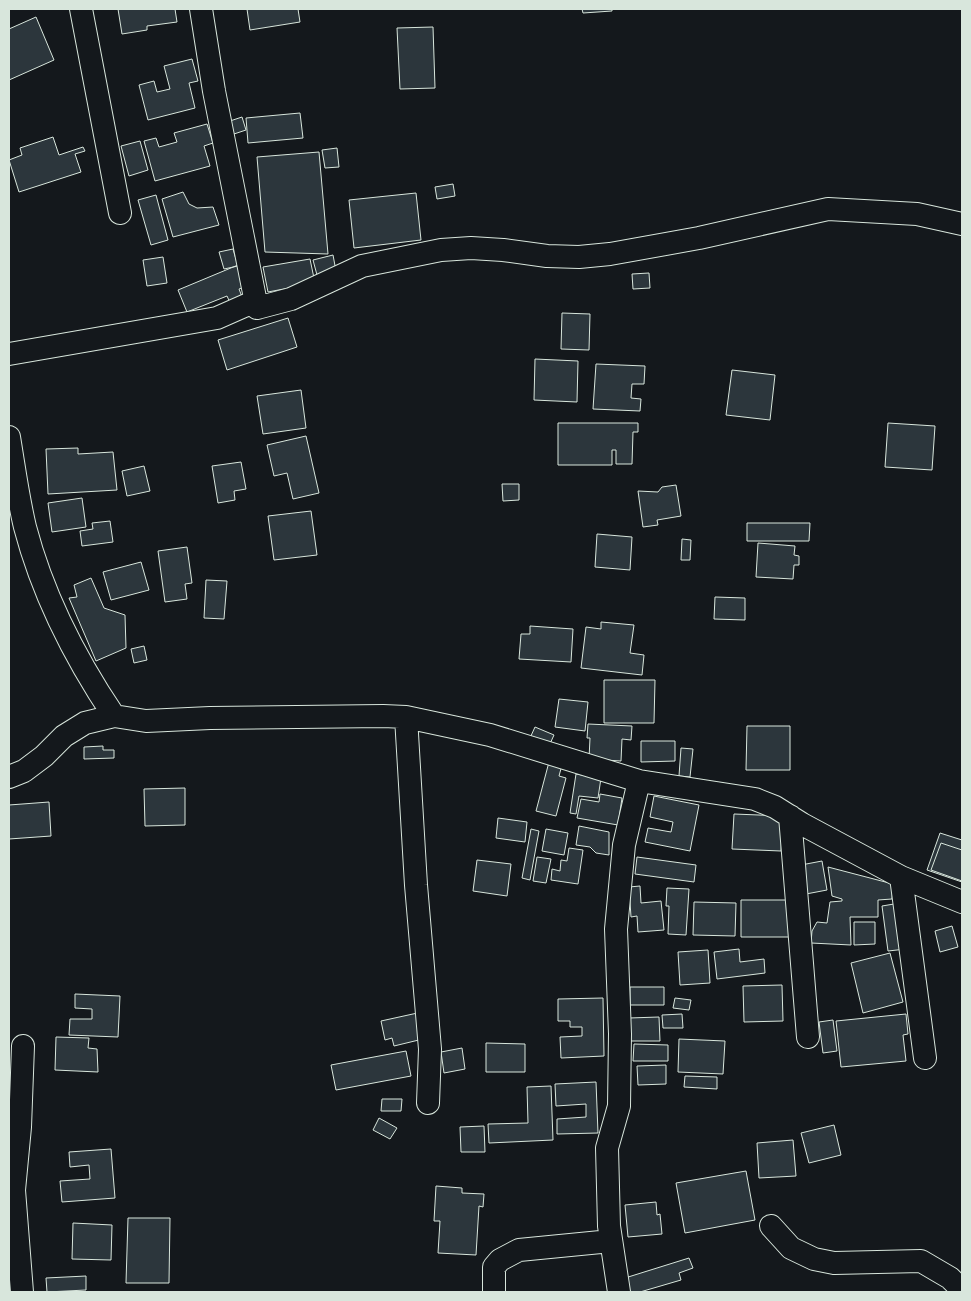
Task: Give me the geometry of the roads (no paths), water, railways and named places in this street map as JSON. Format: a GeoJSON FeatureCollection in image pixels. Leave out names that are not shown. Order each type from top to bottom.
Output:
{"type":"FeatureCollection","features":[{"type":"Feature","properties":{"kind":"street"},"geometry":{"type":"LineString","coordinates":[[81,9],[120,213]]}},
{"type":"Feature","properties":{"kind":"street"},"geometry":{"type":"LineString","coordinates":[[201,9],[214,91],[257,308]]}},
{"type":"Feature","properties":{"kind":"street"},"geometry":{"type":"LineString","coordinates":[[257,308],[291,299],[362,266],[441,250],[471,248],[547,256],[579,257],[699,238],[828,209],[917,214],[962,224]]}},
{"type":"Feature","properties":{"kind":"street"},"geometry":{"type":"LineString","coordinates":[[9,354],[217,318],[251,303],[257,308]]}},
{"type":"Feature","properties":{"kind":"street"},"geometry":{"type":"LineString","coordinates":[[9,437],[26,527],[49,598],[70,645],[114,716]]}},
{"type":"Feature","properties":{"kind":"street"},"geometry":{"type":"LineString","coordinates":[[9,777],[24,771],[44,756],[64,736],[85,723],[114,716],[146,721],[210,718],[406,717],[490,735],[639,781],[755,799],[775,807],[902,877],[962,902]]}},
{"type":"Feature","properties":{"kind":"street"},"geometry":{"type":"LineString","coordinates":[[406,717],[416,885],[430,1049],[428,1102]]}},
{"type":"Feature","properties":{"kind":"street"},"geometry":{"type":"LineString","coordinates":[[619,1292],[611,1241],[606,1148],[619,1106],[620,1034],[616,929],[624,845],[639,781]]}},
{"type":"Feature","properties":{"kind":"street"},"geometry":{"type":"LineString","coordinates":[[790,816],[808,1037]]}},
{"type":"Feature","properties":{"kind":"street"},"geometry":{"type":"LineString","coordinates":[[902,877],[925,1058]]}},
{"type":"Feature","properties":{"kind":"street"},"geometry":{"type":"LineString","coordinates":[[22,1292],[12,1190],[20,1127],[23,1046]]}},
{"type":"Feature","properties":{"kind":"street"},"geometry":{"type":"LineString","coordinates":[[771,1226],[791,1248],[814,1259],[834,1263],[921,1260],[950,1278],[962,1290]]}},
{"type":"Feature","properties":{"kind":"street"},"geometry":{"type":"LineString","coordinates":[[494,1292],[494,1268],[500,1260],[519,1250],[611,1241]]}}]}
